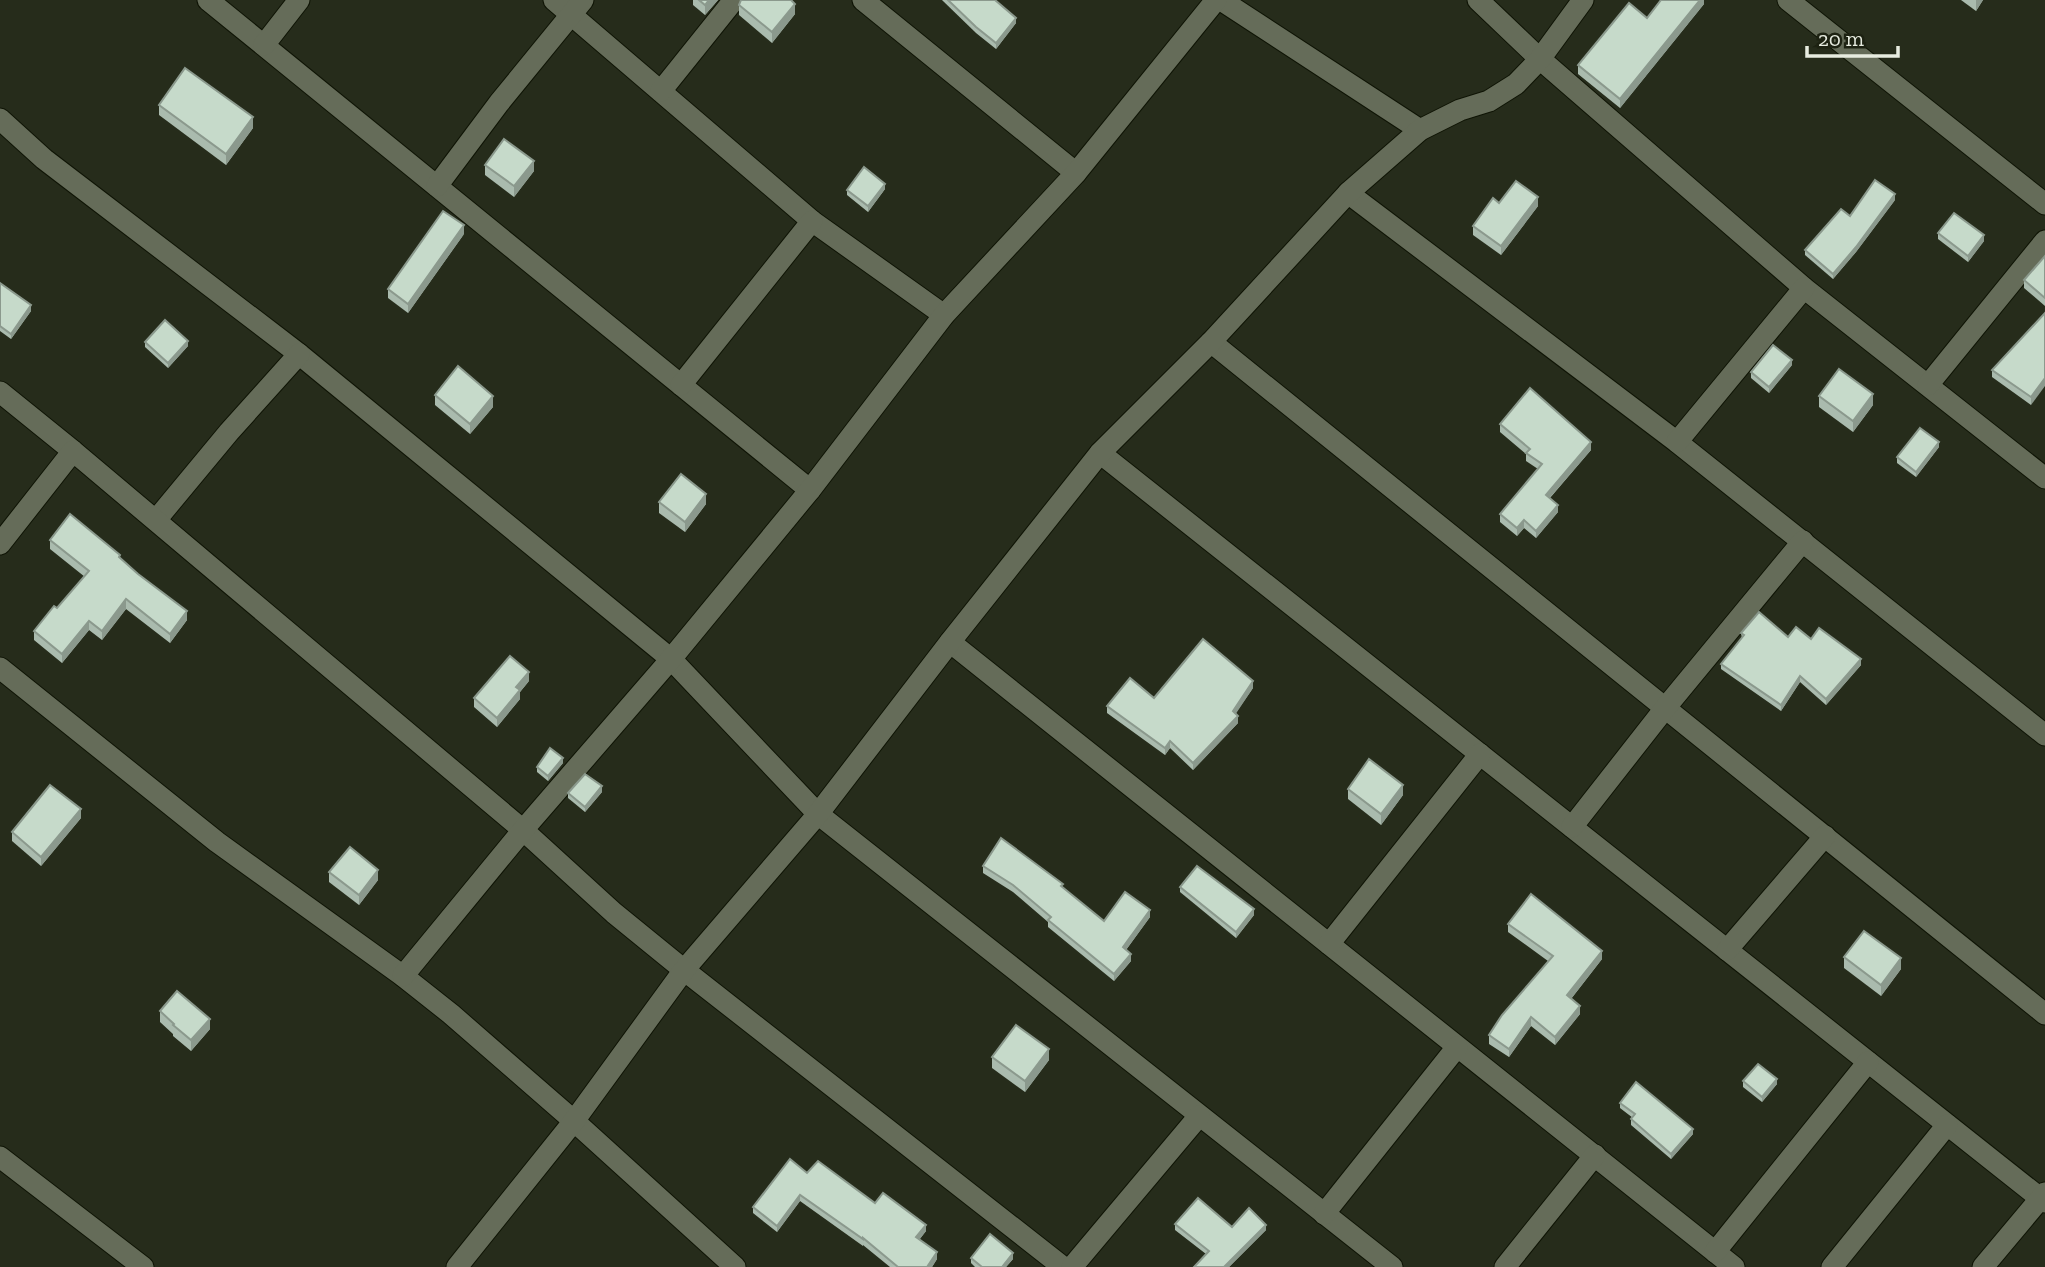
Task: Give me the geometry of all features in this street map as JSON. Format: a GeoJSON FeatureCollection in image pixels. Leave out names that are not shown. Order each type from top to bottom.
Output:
{"type":"FeatureCollection","features":[{"type":"Feature","properties":{"kind":"street"},"geometry":{"type":"LineString","coordinates":[[208,0],[810,490]]}},
{"type":"Feature","properties":{"kind":"street"},"geometry":{"type":"LineString","coordinates":[[264,45],[299,0]]}},
{"type":"Feature","properties":{"kind":"street"},"geometry":{"type":"LineString","coordinates":[[554,0],[578,7],[661,92],[812,221],[944,315]]}},
{"type":"Feature","properties":{"kind":"street"},"geometry":{"type":"LineString","coordinates":[[661,92],[734,0]]}},
{"type":"Feature","properties":{"kind":"street"},"geometry":{"type":"LineString","coordinates":[[863,0],[1076,173]]}},
{"type":"Feature","properties":{"kind":"street"},"geometry":{"type":"LineString","coordinates":[[402,976],[523,830],[671,659],[810,490],[944,315],[1076,173],[1219,0],[1420,130]]}},
{"type":"Feature","properties":{"kind":"street"},"geometry":{"type":"LineString","coordinates":[[1478,0],[1540,59],[1804,288],[2045,478]]}},
{"type":"Feature","properties":{"kind":"street"},"geometry":{"type":"LineString","coordinates":[[457,1267],[573,1121],[684,970],[818,814],[1100,453],[1211,342],[1348,193],[1420,130],[1460,110],[1489,101],[1516,84],[1540,59],[1583,0]]}},
{"type":"Feature","properties":{"kind":"street"},"geometry":{"type":"LineString","coordinates":[[1788,0],[2045,204]]}},
{"type":"Feature","properties":{"kind":"street"},"geometry":{"type":"LineString","coordinates":[[437,186],[499,103],[578,7]]}},
{"type":"Feature","properties":{"kind":"street"},"geometry":{"type":"LineString","coordinates":[[0,119],[44,159],[299,354],[671,659],[818,814],[1392,1267]]}},
{"type":"Feature","properties":{"kind":"street"},"geometry":{"type":"LineString","coordinates":[[1348,193],[1677,442],[2045,735]]}},
{"type":"Feature","properties":{"kind":"street"},"geometry":{"type":"LineString","coordinates":[[681,385],[812,221]]}},
{"type":"Feature","properties":{"kind":"street"},"geometry":{"type":"LineString","coordinates":[[1928,385],[2045,241]]}},
{"type":"Feature","properties":{"kind":"street"},"geometry":{"type":"LineString","coordinates":[[1677,442],[1804,288]]}},
{"type":"Feature","properties":{"kind":"street"},"geometry":{"type":"LineString","coordinates":[[1211,342],[2045,1014]]}},
{"type":"Feature","properties":{"kind":"street"},"geometry":{"type":"LineString","coordinates":[[156,520],[229,432],[299,354]]}},
{"type":"Feature","properties":{"kind":"street"},"geometry":{"type":"LineString","coordinates":[[0,392],[523,830],[614,913],[1063,1267]]}},
{"type":"Feature","properties":{"kind":"street"},"geometry":{"type":"LineString","coordinates":[[0,544],[73,452]]}},
{"type":"Feature","properties":{"kind":"street"},"geometry":{"type":"LineString","coordinates":[[1100,453],[1947,1125],[2044,1198],[1983,1267]]}},
{"type":"Feature","properties":{"kind":"street"},"geometry":{"type":"LineString","coordinates":[[1572,827],[1666,707],[1803,541]]}},
{"type":"Feature","properties":{"kind":"street"},"geometry":{"type":"LineString","coordinates":[[950,642],[1734,1267]]}},
{"type":"Feature","properties":{"kind":"street"},"geometry":{"type":"LineString","coordinates":[[0,668],[217,842],[451,1014],[735,1267]]}},
{"type":"Feature","properties":{"kind":"street"},"geometry":{"type":"LineString","coordinates":[[1328,944],[1480,754]]}},
{"type":"Feature","properties":{"kind":"street"},"geometry":{"type":"LineString","coordinates":[[1727,950],[1825,836]]}},
{"type":"Feature","properties":{"kind":"street"},"geometry":{"type":"LineString","coordinates":[[1324,1214],[1457,1046]]}},
{"type":"Feature","properties":{"kind":"street"},"geometry":{"type":"LineString","coordinates":[[1715,1252],[1868,1062]]}},
{"type":"Feature","properties":{"kind":"street"},"geometry":{"type":"LineString","coordinates":[[1072,1267],[1199,1116]]}},
{"type":"Feature","properties":{"kind":"street"},"geometry":{"type":"LineString","coordinates":[[1832,1267],[1947,1125]]}},
{"type":"Feature","properties":{"kind":"street"},"geometry":{"type":"LineString","coordinates":[[1505,1267],[1595,1155]]}},
{"type":"Feature","properties":{"kind":"street"},"geometry":{"type":"LineString","coordinates":[[0,1157],[143,1267]]}},
{"type":"Feature","properties":{"kind":"building"},"geometry":{"type":"Polygon","coordinates":[[[741,0],[791,0],[795,4],[772,32],[739,5],[741,0]]]}},
{"type":"Feature","properties":{"kind":"building"},"geometry":{"type":"Polygon","coordinates":[[[948,0],[995,0],[1016,18],[996,43],[948,0]]]}},
{"type":"Feature","properties":{"kind":"building"},"geometry":{"type":"Polygon","coordinates":[[[1661,0],[1700,0],[1620,99],[1578,65],[1629,3],[1647,18],[1661,0]]]}},
{"type":"Feature","properties":{"kind":"building"},"geometry":{"type":"Polygon","coordinates":[[[185,68],[253,117],[226,154],[159,105],[185,68]]]}},
{"type":"Feature","properties":{"kind":"building"},"geometry":{"type":"Polygon","coordinates":[[[504,139],[534,161],[514,186],[485,165],[504,139]]]}},
{"type":"Feature","properties":{"kind":"building"},"geometry":{"type":"Polygon","coordinates":[[[864,167],[885,184],[868,206],[847,190],[864,167]]]}},
{"type":"Feature","properties":{"kind":"building"},"geometry":{"type":"Polygon","coordinates":[[[1875,180],[1895,194],[1833,274],[1805,250],[1841,209],[1850,216],[1875,180]]]}},
{"type":"Feature","properties":{"kind":"building"},"geometry":{"type":"Polygon","coordinates":[[[1516,181],[1538,197],[1501,246],[1473,226],[1493,198],[1499,203],[1516,181]]]}},
{"type":"Feature","properties":{"kind":"building"},"geometry":{"type":"Polygon","coordinates":[[[443,211],[464,225],[408,304],[388,289],[443,211]]]}},
{"type":"Feature","properties":{"kind":"building"},"geometry":{"type":"Polygon","coordinates":[[[1954,213],[1984,235],[1968,256],[1938,233],[1954,213]]]}},
{"type":"Feature","properties":{"kind":"building"},"geometry":{"type":"Polygon","coordinates":[[[2045,256],[2045,298],[2024,280],[2045,256]]]}},
{"type":"Feature","properties":{"kind":"building"},"geometry":{"type":"Polygon","coordinates":[[[0,283],[31,305],[11,334],[0,326],[0,283]]]}},
{"type":"Feature","properties":{"kind":"building"},"geometry":{"type":"Polygon","coordinates":[[[2045,313],[2045,378],[2031,397],[1992,370],[2045,313]]]}},
{"type":"Feature","properties":{"kind":"building"},"geometry":{"type":"Polygon","coordinates":[[[165,320],[188,341],[168,363],[145,342],[165,320]]]}},
{"type":"Feature","properties":{"kind":"building"},"geometry":{"type":"Polygon","coordinates":[[[1773,345],[1792,360],[1769,387],[1751,372],[1773,345]]]}},
{"type":"Feature","properties":{"kind":"building"},"geometry":{"type":"Polygon","coordinates":[[[458,366],[493,396],[470,424],[435,395],[458,366]]]}},
{"type":"Feature","properties":{"kind":"building"},"geometry":{"type":"Polygon","coordinates":[[[1839,369],[1873,394],[1853,421],[1819,396],[1839,369]]]}},
{"type":"Feature","properties":{"kind":"building"},"geometry":{"type":"Polygon","coordinates":[[[1530,388],[1591,442],[1546,495],[1558,505],[1536,531],[1524,520],[1517,528],[1500,514],[1542,464],[1526,453],[1530,449],[1500,424],[1530,388]]]}},
{"type":"Feature","properties":{"kind":"building"},"geometry":{"type":"Polygon","coordinates":[[[1920,428],[1939,442],[1916,472],[1897,457],[1920,428]]]}},
{"type":"Feature","properties":{"kind":"building"},"geometry":{"type":"Polygon","coordinates":[[[681,474],[706,494],[685,522],[659,502],[681,474]]]}},
{"type":"Feature","properties":{"kind":"building"},"geometry":{"type":"Polygon","coordinates":[[[70,514],[120,555],[119,557],[138,574],[187,611],[170,634],[126,599],[102,631],[89,621],[62,654],[34,631],[54,606],[57,608],[89,571],[50,540],[70,514]]]}},
{"type":"Feature","properties":{"kind":"building"},"geometry":{"type":"Polygon","coordinates":[[[1759,612],[1788,637],[1796,627],[1811,639],[1819,628],[1861,659],[1826,699],[1800,676],[1781,705],[1721,664],[1744,635],[1741,633],[1759,612]]]}},
{"type":"Feature","properties":{"kind":"building"},"geometry":{"type":"Polygon","coordinates":[[[1203,639],[1253,681],[1233,711],[1238,716],[1193,763],[1170,741],[1165,748],[1107,706],[1130,678],[1154,698],[1203,639]]]}},
{"type":"Feature","properties":{"kind":"building"},"geometry":{"type":"Polygon","coordinates":[[[510,656],[529,672],[516,687],[520,690],[497,718],[474,698],[510,656]]]}},
{"type":"Feature","properties":{"kind":"building"},"geometry":{"type":"Polygon","coordinates":[[[550,748],[563,758],[548,776],[537,767],[550,748]]]}},
{"type":"Feature","properties":{"kind":"building"},"geometry":{"type":"Polygon","coordinates":[[[1369,759],[1403,785],[1381,814],[1348,789],[1369,759]]]}},
{"type":"Feature","properties":{"kind":"building"},"geometry":{"type":"Polygon","coordinates":[[[585,774],[602,786],[585,807],[568,793],[585,774]]]}},
{"type":"Feature","properties":{"kind":"building"},"geometry":{"type":"Polygon","coordinates":[[[50,785],[81,809],[41,857],[12,832],[50,785]]]}},
{"type":"Feature","properties":{"kind":"building"},"geometry":{"type":"Polygon","coordinates":[[[1001,838],[1063,884],[1061,886],[1104,921],[1125,892],[1150,910],[1123,947],[1131,954],[1114,974],[1048,920],[1051,917],[1013,885],[983,866],[1001,838]]]}},
{"type":"Feature","properties":{"kind":"building"},"geometry":{"type":"Polygon","coordinates":[[[350,847],[378,870],[359,895],[329,872],[350,847]]]}},
{"type":"Feature","properties":{"kind":"building"},"geometry":{"type":"Polygon","coordinates":[[[1197,866],[1254,909],[1236,932],[1180,887],[1197,866]]]}},
{"type":"Feature","properties":{"kind":"building"},"geometry":{"type":"Polygon","coordinates":[[[1531,894],[1602,951],[1567,995],[1580,1006],[1555,1037],[1531,1017],[1509,1049],[1489,1035],[1502,1015],[1553,956],[1508,924],[1531,894]]]}},
{"type":"Feature","properties":{"kind":"building"},"geometry":{"type":"Polygon","coordinates":[[[1864,931],[1901,958],[1881,985],[1844,957],[1864,931]]]}},
{"type":"Feature","properties":{"kind":"building"},"geometry":{"type":"Polygon","coordinates":[[[177,991],[210,1019],[191,1040],[160,1011],[177,991]]]}},
{"type":"Feature","properties":{"kind":"building"},"geometry":{"type":"Polygon","coordinates":[[[1016,1025],[1049,1049],[1025,1081],[992,1057],[1016,1025]]]}},
{"type":"Feature","properties":{"kind":"building"},"geometry":{"type":"Polygon","coordinates":[[[1758,1064],[1777,1079],[1762,1097],[1743,1081],[1758,1064]]]}},
{"type":"Feature","properties":{"kind":"building"},"geometry":{"type":"Polygon","coordinates":[[[1636,1082],[1693,1129],[1671,1154],[1631,1119],[1635,1114],[1620,1103],[1636,1082]]]}},
{"type":"Feature","properties":{"kind":"building"},"geometry":{"type":"Polygon","coordinates":[[[790,1159],[807,1173],[818,1161],[875,1203],[883,1193],[926,1225],[916,1237],[937,1252],[927,1267],[898,1267],[863,1238],[800,1195],[777,1226],[753,1207],[790,1159]]]}},
{"type":"Feature","properties":{"kind":"building"},"geometry":{"type":"Polygon","coordinates":[[[1198,1198],[1232,1227],[1249,1208],[1266,1225],[1224,1267],[1194,1267],[1209,1251],[1175,1224],[1198,1198]]]}},
{"type":"Feature","properties":{"kind":"building"},"geometry":{"type":"Polygon","coordinates":[[[990,1234],[1013,1253],[1002,1267],[982,1267],[971,1258],[990,1234]]]}}]}
